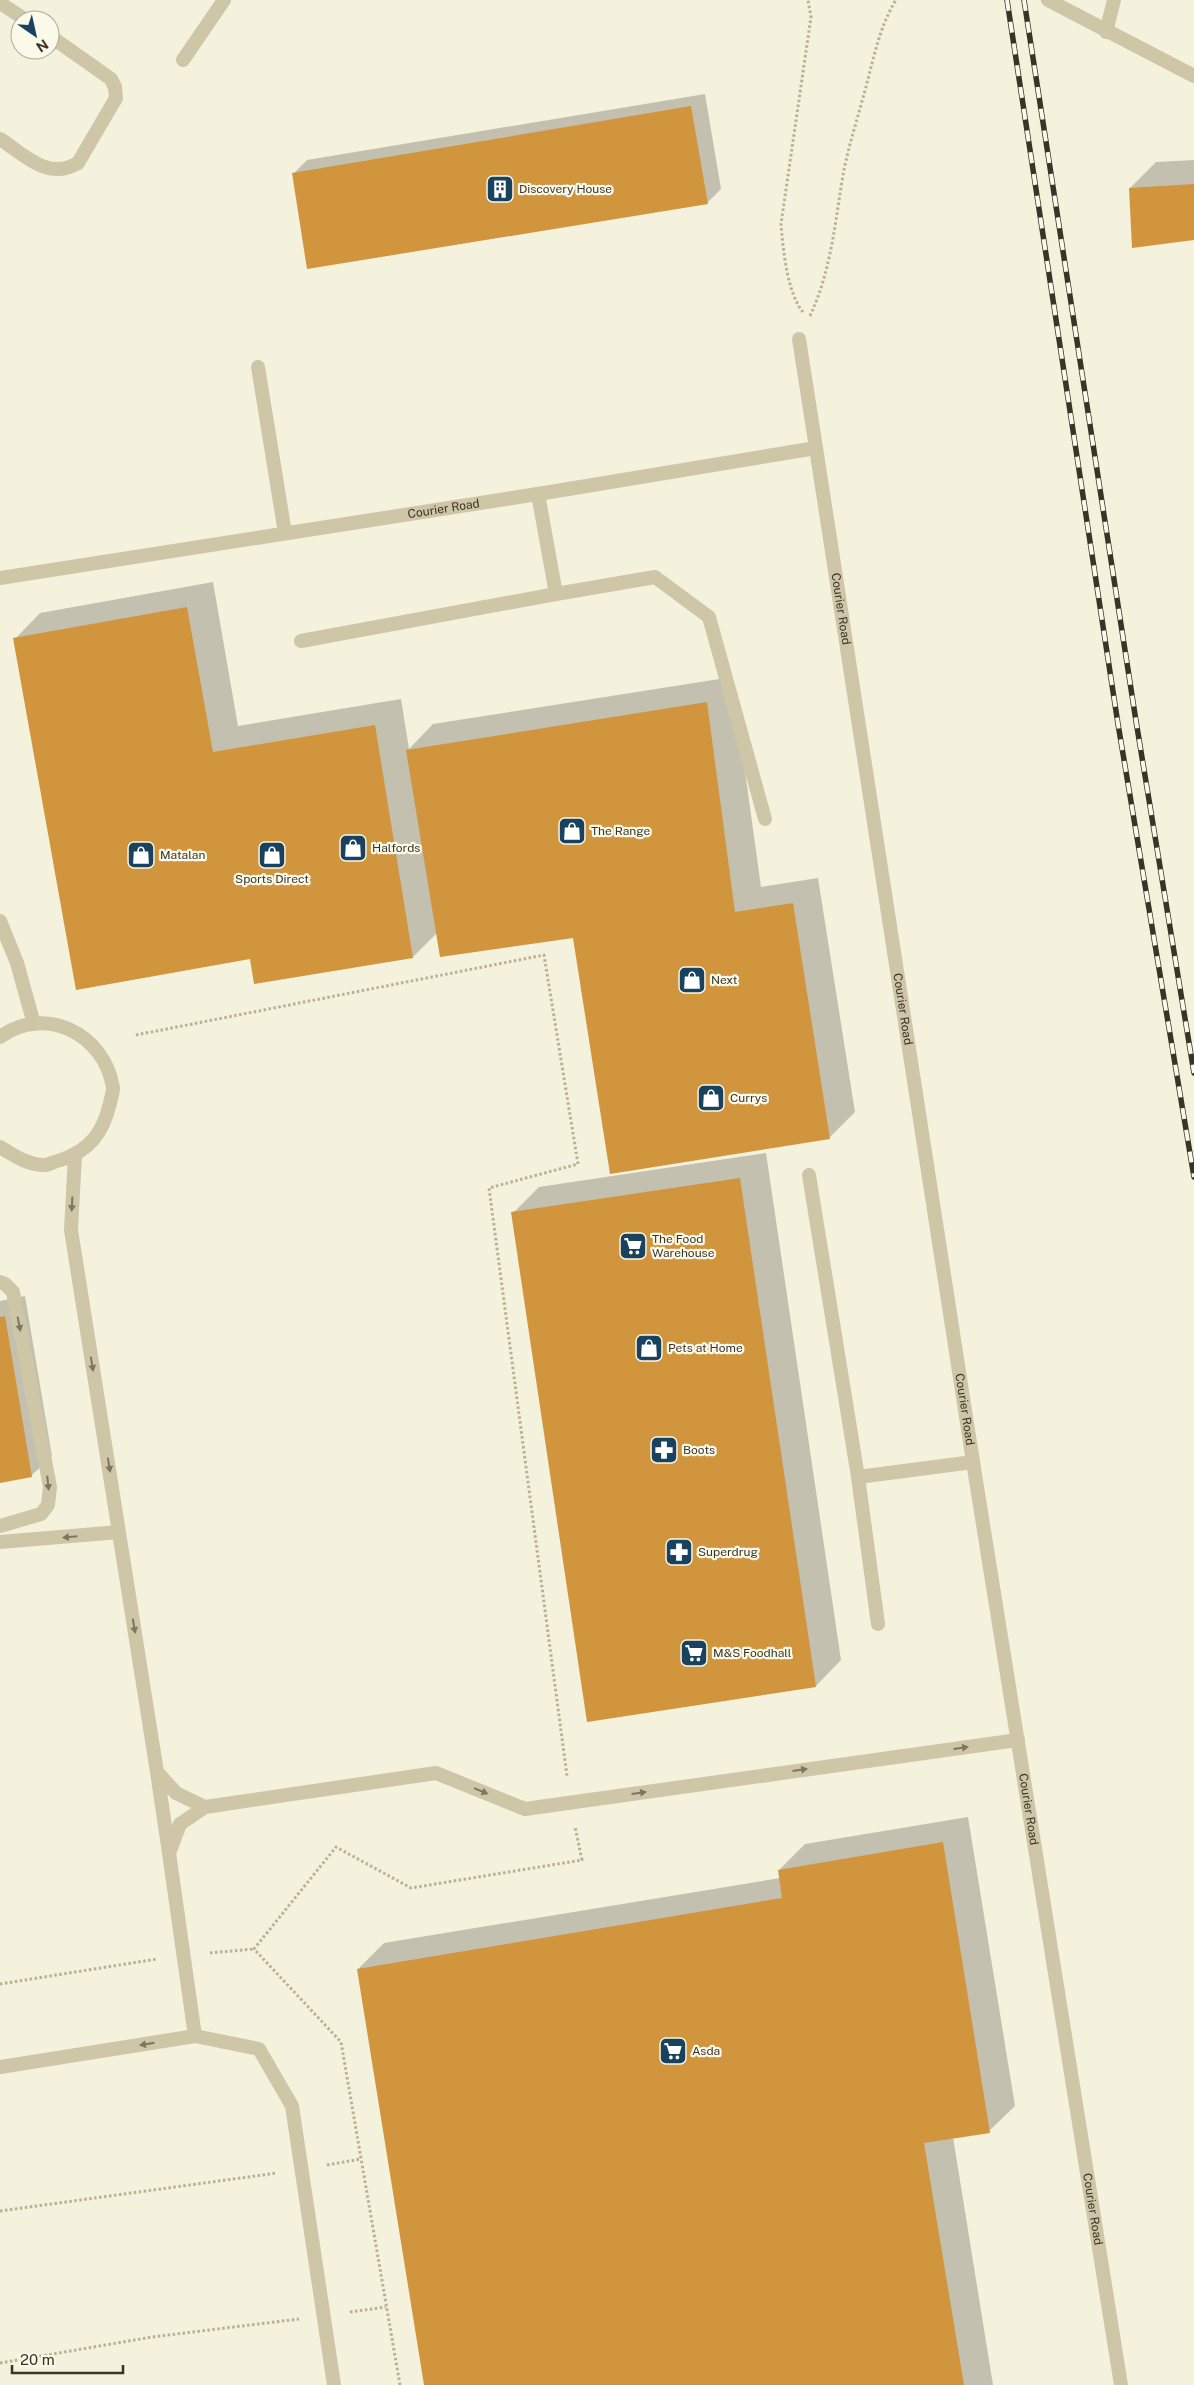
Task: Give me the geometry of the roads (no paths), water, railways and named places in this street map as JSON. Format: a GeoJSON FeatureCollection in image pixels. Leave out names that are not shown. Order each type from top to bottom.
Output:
{"type":"FeatureCollection","features":[{"type":"Feature","properties":{"kind":"street"},"geometry":{"type":"LineString","coordinates":[[183,60],[224,0]]}},
{"type":"Feature","properties":{"kind":"street"},"geometry":{"type":"LineString","coordinates":[[1048,0],[1106,32],[1194,76]]}},
{"type":"Feature","properties":{"kind":"street"},"geometry":{"type":"LineString","coordinates":[[1106,32],[1114,0]]}},
{"type":"Feature","properties":{"kind":"street"},"geometry":{"type":"LineString","coordinates":[[0,3],[11,10]]}},
{"type":"Feature","properties":{"kind":"street"},"geometry":{"type":"LineString","coordinates":[[0,139],[47,169],[58,171],[78,163],[116,98],[115,87],[111,79],[60,43]]}},
{"type":"Feature","properties":{"kind":"street"},"geometry":{"type":"LineString","coordinates":[[799,339],[816,448]]}},
{"type":"Feature","properties":{"kind":"street"},"geometry":{"type":"LineString","coordinates":[[258,367],[285,533]]}},
{"type":"Feature","properties":{"kind":"street","name":"Courier Road"},"geometry":{"type":"LineString","coordinates":[[0,578],[538,494],[816,448],[973,1462],[1121,2385]]}},
{"type":"Feature","properties":{"kind":"street"},"geometry":{"type":"LineString","coordinates":[[538,494],[556,594]]}},
{"type":"Feature","properties":{"kind":"street"},"geometry":{"type":"LineString","coordinates":[[301,641],[556,594],[655,578],[709,616],[765,818]]}},
{"type":"Feature","properties":{"kind":"street"},"geometry":{"type":"LineString","coordinates":[[0,921],[17,963],[34,1024]]}},
{"type":"Feature","properties":{"kind":"street"},"geometry":{"type":"LineString","coordinates":[[0,1037],[8,1032],[34,1024],[62,1025],[87,1039],[103,1060],[113,1089],[106,1121],[92,1142],[75,1155],[46,1165],[20,1159],[0,1147]]}},
{"type":"Feature","properties":{"kind":"street"},"geometry":{"type":"LineString","coordinates":[[75,1155],[71,1230],[157,1772],[195,2036]]}},
{"type":"Feature","properties":{"kind":"street"},"geometry":{"type":"LineString","coordinates":[[809,1175],[858,1477],[878,1624]]}},
{"type":"Feature","properties":{"kind":"street"},"geometry":{"type":"LineString","coordinates":[[0,1282],[13,1292],[50,1487],[48,1505],[41,1514],[0,1526]]}},
{"type":"Feature","properties":{"kind":"street"},"geometry":{"type":"LineString","coordinates":[[858,1477],[973,1462]]}},
{"type":"Feature","properties":{"kind":"street"},"geometry":{"type":"LineString","coordinates":[[0,1542],[119,1532]]}},
{"type":"Feature","properties":{"kind":"street"},"geometry":{"type":"LineString","coordinates":[[168,1853],[180,1824],[205,1807],[436,1773],[525,1809],[1018,1740]]}},
{"type":"Feature","properties":{"kind":"street"},"geometry":{"type":"LineString","coordinates":[[157,1772],[176,1793],[205,1807]]}},
{"type":"Feature","properties":{"kind":"street"},"geometry":{"type":"LineString","coordinates":[[0,2067],[195,2036],[259,2049],[292,2106],[334,2385]]}},
{"type":"Feature","properties":{"kind":"railway"},"geometry":{"type":"LineString","coordinates":[[1007,0],[1118,724],[1194,1177]]}},
{"type":"Feature","properties":{"kind":"railway"},"geometry":{"type":"LineString","coordinates":[[1024,0],[1136,721],[1194,1073]]}},
{"type":"Feature","properties":{"kind":"place","name":"Discovery House"},"geometry":{"type":"Point","coordinates":[500,189]}},
{"type":"Feature","properties":{"kind":"place","name":"The Range"},"geometry":{"type":"Point","coordinates":[572,831]}},
{"type":"Feature","properties":{"kind":"place","name":"Halfords"},"geometry":{"type":"Point","coordinates":[353,848]}},
{"type":"Feature","properties":{"kind":"place","name":"Matalan"},"geometry":{"type":"Point","coordinates":[141,855]}},
{"type":"Feature","properties":{"kind":"place","name":"Sports Direct"},"geometry":{"type":"Point","coordinates":[272,855]}},
{"type":"Feature","properties":{"kind":"place","name":"Next"},"geometry":{"type":"Point","coordinates":[692,980]}},
{"type":"Feature","properties":{"kind":"place","name":"Currys"},"geometry":{"type":"Point","coordinates":[711,1098]}},
{"type":"Feature","properties":{"kind":"place","name":"The Food Warehouse"},"geometry":{"type":"Point","coordinates":[633,1246]}},
{"type":"Feature","properties":{"kind":"place","name":"Pets at Home"},"geometry":{"type":"Point","coordinates":[649,1348]}},
{"type":"Feature","properties":{"kind":"place","name":"Boots"},"geometry":{"type":"Point","coordinates":[664,1450]}},
{"type":"Feature","properties":{"kind":"place","name":"Superdrug"},"geometry":{"type":"Point","coordinates":[679,1552]}},
{"type":"Feature","properties":{"kind":"place","name":"M&S Foodhall"},"geometry":{"type":"Point","coordinates":[694,1653]}},
{"type":"Feature","properties":{"kind":"place","name":"Asda"},"geometry":{"type":"Point","coordinates":[673,2051]}}]}
